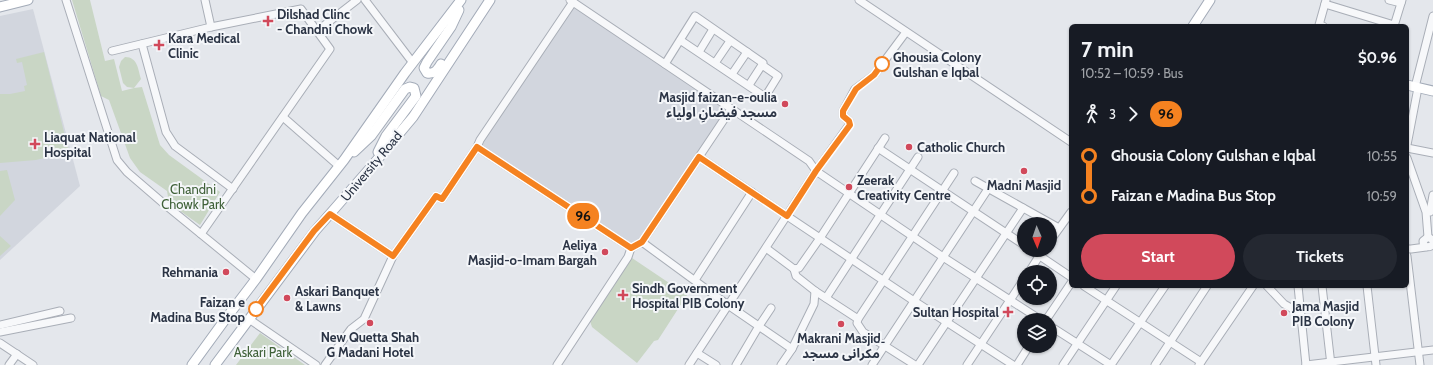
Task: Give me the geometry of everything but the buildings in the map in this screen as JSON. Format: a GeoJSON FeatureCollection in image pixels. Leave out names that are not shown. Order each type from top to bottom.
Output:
{"type":"FeatureCollection","features":[{"type":"Feature","properties":{"kind":"main road"},"geometry":{"type":"LineString","coordinates":[[0,7],[28,0]]}},
{"type":"Feature","properties":{"kind":"main road"},"geometry":{"type":"LineString","coordinates":[[462,0],[451,27],[424,68],[427,73],[432,74],[436,72],[450,52],[465,38]]}},
{"type":"Feature","properties":{"kind":"main road","name":"University Road"},"geometry":{"type":"LineString","coordinates":[[192,365],[256,279],[302,213],[342,163],[413,63],[462,0]]}},
{"type":"Feature","properties":{"kind":"main road","name":"University Road"},"geometry":{"type":"LineString","coordinates":[[214,365],[314,231],[413,117],[490,0]]}},
{"type":"Feature","properties":{"kind":"main road"},"geometry":{"type":"LineString","coordinates":[[1194,24],[1210,0]]}},
{"type":"Feature","properties":{"kind":"main road"},"geometry":{"type":"LineString","coordinates":[[342,163],[371,136],[405,89],[410,87],[414,88],[416,96],[386,136],[371,167]]}},
{"type":"Feature","properties":{"kind":"main road"},"geometry":{"type":"LineString","coordinates":[[1411,89],[1433,91]]}},
{"type":"Feature","properties":{"kind":"main road"},"geometry":{"type":"LineString","coordinates":[[1411,89],[1433,96]]}},
{"type":"Feature","properties":{"kind":"street"},"geometry":{"type":"LineString","coordinates":[[66,0],[117,160],[127,172],[256,279]]}},
{"type":"Feature","properties":{"kind":"street"},"geometry":{"type":"LineString","coordinates":[[205,0],[211,27]]}},
{"type":"Feature","properties":{"kind":"street"},"geometry":{"type":"LineString","coordinates":[[317,31],[357,0]]}},
{"type":"Feature","properties":{"kind":"street"},"geometry":{"type":"LineString","coordinates":[[365,0],[413,63]]}},
{"type":"Feature","properties":{"kind":"street"},"geometry":{"type":"LineString","coordinates":[[859,0],[1069,141]]}},
{"type":"Feature","properties":{"kind":"street"},"geometry":{"type":"LineString","coordinates":[[1389,0],[1402,2],[1395,24]]}},
{"type":"Feature","properties":{"kind":"street"},"geometry":{"type":"LineString","coordinates":[[326,365],[351,329],[364,319],[393,256],[436,196],[442,199],[572,1],[809,161],[816,171],[1030,313]]}},
{"type":"Feature","properties":{"kind":"street"},"geometry":{"type":"LineString","coordinates":[[1319,24],[1326,2],[1388,24]]}},
{"type":"Feature","properties":{"kind":"street"},"geometry":{"type":"LineString","coordinates":[[112,51],[211,27],[301,9],[330,48],[201,234]]}},
{"type":"Feature","properties":{"kind":"street"},"geometry":{"type":"LineString","coordinates":[[665,64],[680,40],[695,16],[763,63],[762,65],[778,76],[765,97],[680,40]]}},
{"type":"Feature","properties":{"kind":"street"},"geometry":{"type":"LineString","coordinates":[[1409,118],[1411,89],[1433,16]]}},
{"type":"Feature","properties":{"kind":"street"},"geometry":{"type":"LineString","coordinates":[[699,52],[713,29]]}},
{"type":"Feature","properties":{"kind":"street"},"geometry":{"type":"LineString","coordinates":[[689,365],[816,171],[850,125],[849,121],[843,116],[843,111],[856,89],[874,75],[906,32]]}},
{"type":"Feature","properties":{"kind":"street"},"geometry":{"type":"LineString","coordinates":[[715,63],[730,41]]}},
{"type":"Feature","properties":{"kind":"street"},"geometry":{"type":"LineString","coordinates":[[142,44],[166,132],[175,146],[233,189]]}},
{"type":"Feature","properties":{"kind":"street"},"geometry":{"type":"LineString","coordinates":[[732,74],[747,52]]}},
{"type":"Feature","properties":{"kind":"street"},"geometry":{"type":"LineString","coordinates":[[749,85],[762,65]]}},
{"type":"Feature","properties":{"kind":"street"},"geometry":{"type":"LineString","coordinates":[[557,365],[628,257],[631,248],[642,242],[731,109]]}},
{"type":"Feature","properties":{"kind":"street"},"geometry":{"type":"LineString","coordinates":[[283,117],[342,163]]}},
{"type":"Feature","properties":{"kind":"street"},"geometry":{"type":"LineString","coordinates":[[794,269],[799,268],[820,238],[885,138]]}},
{"type":"Feature","properties":{"kind":"street"},"geometry":{"type":"LineString","coordinates":[[477,147],[631,248]]}},
{"type":"Feature","properties":{"kind":"street"},"geometry":{"type":"LineString","coordinates":[[1409,147],[1433,153]]}},
{"type":"Feature","properties":{"kind":"street"},"geometry":{"type":"LineString","coordinates":[[878,148],[1017,240]]}},
{"type":"Feature","properties":{"kind":"street"},"geometry":{"type":"LineString","coordinates":[[699,157],[914,301],[1013,365]]}},
{"type":"Feature","properties":{"kind":"street"},"geometry":{"type":"LineString","coordinates":[[826,298],[918,157]]}},
{"type":"Feature","properties":{"kind":"street"},"geometry":{"type":"LineString","coordinates":[[1409,163],[1429,212]]}},
{"type":"Feature","properties":{"kind":"street"},"geometry":{"type":"LineString","coordinates":[[954,173],[883,280],[858,319],[857,324],[863,332],[916,365],[1023,208]]}},
{"type":"Feature","properties":{"kind":"street"},"geometry":{"type":"LineString","coordinates":[[975,181],[1059,228]]}},
{"type":"Feature","properties":{"kind":"street"},"geometry":{"type":"LineString","coordinates":[[872,365],[988,189]]}},
{"type":"Feature","properties":{"kind":"street"},"geometry":{"type":"LineString","coordinates":[[695,280],[752,192]]}},
{"type":"Feature","properties":{"kind":"street"},"geometry":{"type":"LineString","coordinates":[[1409,250],[1430,243],[1429,212],[1433,195]]}},
{"type":"Feature","properties":{"kind":"street"},"geometry":{"type":"LineString","coordinates":[[330,214],[393,256]]}},
{"type":"Feature","properties":{"kind":"street"},"geometry":{"type":"LineString","coordinates":[[1057,231],[1069,215]]}},
{"type":"Feature","properties":{"kind":"street"},"geometry":{"type":"LineString","coordinates":[[1064,221],[1069,224]]}},
{"type":"Feature","properties":{"kind":"street"},"geometry":{"type":"LineString","coordinates":[[642,242],[728,305],[792,349]]}},
{"type":"Feature","properties":{"kind":"street"},"geometry":{"type":"LineString","coordinates":[[766,248],[794,269],[796,276],[815,291],[858,319]]}},
{"type":"Feature","properties":{"kind":"street"},"geometry":{"type":"LineString","coordinates":[[1047,257],[1069,275]]}},
{"type":"Feature","properties":{"kind":"street"},"geometry":{"type":"LineString","coordinates":[[1409,269],[1420,365]]}},
{"type":"Feature","properties":{"kind":"street"},"geometry":{"type":"LineString","coordinates":[[1051,313],[1069,286]]}},
{"type":"Feature","properties":{"kind":"street"},"geometry":{"type":"LineString","coordinates":[[1087,288],[1171,342],[1200,364],[1252,288]]}},
{"type":"Feature","properties":{"kind":"street"},"geometry":{"type":"LineString","coordinates":[[1063,365],[1115,288]]}},
{"type":"Feature","properties":{"kind":"street"},"geometry":{"type":"LineString","coordinates":[[1057,330],[1111,365],[1164,288]]}},
{"type":"Feature","properties":{"kind":"street"},"geometry":{"type":"LineString","coordinates":[[1156,365],[1206,288]]}},
{"type":"Feature","properties":{"kind":"street"},"geometry":{"type":"LineString","coordinates":[[1269,288],[1284,304],[1300,313]]}},
{"type":"Feature","properties":{"kind":"street"},"geometry":{"type":"LineString","coordinates":[[1298,288],[1306,365],[1433,350]]}},
{"type":"Feature","properties":{"kind":"street"},"geometry":{"type":"LineString","coordinates":[[1322,288],[1331,363]]}},
{"type":"Feature","properties":{"kind":"street"},"geometry":{"type":"LineString","coordinates":[[1367,288],[1376,365]]}},
{"type":"Feature","properties":{"kind":"street"},"geometry":{"type":"LineString","coordinates":[[967,365],[1017,290]]}},
{"type":"Feature","properties":{"kind":"street"},"geometry":{"type":"LineString","coordinates":[[781,365],[792,349],[814,304],[815,291]]}},
{"type":"Feature","properties":{"kind":"street"},"geometry":{"type":"LineString","coordinates":[[736,365],[771,308]]}},
{"type":"Feature","properties":{"kind":"street"},"geometry":{"type":"LineString","coordinates":[[0,325],[60,311]]}},
{"type":"Feature","properties":{"kind":"street"},"geometry":{"type":"LineString","coordinates":[[0,332],[71,318]]}},
{"type":"Feature","properties":{"kind":"street"},"geometry":{"type":"LineString","coordinates":[[249,319],[316,365]]}},
{"type":"Feature","properties":{"kind":"street"},"geometry":{"type":"LineString","coordinates":[[0,343],[33,365]]}},
{"type":"Feature","properties":{"kind":"street"},"geometry":{"type":"LineString","coordinates":[[697,353],[716,365]]}},
{"type":"Feature","properties":{"kind":"street"},"geometry":{"type":"LineString","coordinates":[[1017,365],[1025,353]]}},
{"type":"Feature","properties":{"kind":"street"},"geometry":{"type":"LineString","coordinates":[[9,365],[17,354]]}},
{"type":"Feature","properties":{"kind":"shaded area"},"geometry":{"type":"Polygon","coordinates":[[[573,2],[731,109],[643,242],[631,248],[477,147],[573,2]]]}},
{"type":"Feature","properties":{"kind":"shaded area","name":"Liaquat National Hospital"},"geometry":{"type":"Polygon","coordinates":[[[33,9],[80,186],[0,260],[0,16],[33,9]]]}},
{"type":"Feature","properties":{"kind":"green space","name":"Chandni Chowk Park"},"geometry":{"type":"Polygon","coordinates":[[[72,0],[90,0],[105,61],[114,59],[122,91],[142,87],[160,145],[169,155],[220,192],[200,225],[169,203],[167,191],[140,172],[130,158],[109,100],[101,96],[72,0]]]}},
{"type":"Feature","properties":{"kind":"green space"},"geometry":{"type":"Polygon","coordinates":[[[44,52],[69,152],[36,160],[0,163],[0,94],[25,91],[24,86],[27,85],[22,62],[17,63],[16,59],[44,52]]]}},
{"type":"Feature","properties":{"kind":"green space"},"geometry":{"type":"Polygon","coordinates":[[[125,57],[133,59],[138,68],[141,79],[134,88],[127,87],[123,83],[119,67],[121,61],[125,57]]]}},
{"type":"Feature","properties":{"kind":"green space"},"geometry":{"type":"Polygon","coordinates":[[[7,170],[15,200],[0,216],[0,171],[7,170]]]}},
{"type":"Feature","properties":{"kind":"green space"},"geometry":{"type":"Polygon","coordinates":[[[0,236],[11,246],[0,256],[0,236]]]}},
{"type":"Feature","properties":{"kind":"green space"},"geometry":{"type":"Polygon","coordinates":[[[632,258],[687,295],[658,340],[654,341],[637,363],[592,327],[590,321],[632,258]]]}},
{"type":"Feature","properties":{"kind":"green space","name":"Askari Park"},"geometry":{"type":"Polygon","coordinates":[[[260,333],[305,365],[236,365],[260,333]]]}},
{"type":"Feature","properties":{"kind":"bus line","name":"96"},"geometry":{"type":"LineString","coordinates":[[256,309],[314,231],[330,214],[393,256],[436,196],[442,199],[477,147],[631,248],[642,242],[699,157],[787,216],[816,171],[850,125],[849,121],[843,116],[843,111],[856,89],[874,75],[882,64]]}},
{"type":"Feature","properties":{"kind":"place","name":"Dilshad Clinc - Chandni Chowk"},"geometry":{"type":"Point","coordinates":[268,21]}},
{"type":"Feature","properties":{"kind":"place","name":"Kara Medical Clinic"},"geometry":{"type":"Point","coordinates":[159,45]}},
{"type":"Feature","properties":{"kind":"place","name":"Ghousia Colony Gulshan e Iqbal"},"geometry":{"type":"Point","coordinates":[882,64]}},
{"type":"Feature","properties":{"kind":"place","name":"Masjid faizan-e-oulia مسجد فیضانِ اولیاء"},"geometry":{"type":"Point","coordinates":[785,104]}},
{"type":"Feature","properties":{"kind":"place","name":"Liaquat National Hospital"},"geometry":{"type":"Point","coordinates":[35,144]}},
{"type":"Feature","properties":{"kind":"place","name":"Catholic Church"},"geometry":{"type":"Point","coordinates":[909,147]}},
{"type":"Feature","properties":{"kind":"place","name":"Madni Masjid"},"geometry":{"type":"Point","coordinates":[1024,171]}},
{"type":"Feature","properties":{"kind":"place","name":"Zeerak Creativity Centre"},"geometry":{"type":"Point","coordinates":[849,187]}},
{"type":"Feature","properties":{"kind":"place","name":"Aeliya Masjid-o-Imam Bargah"},"geometry":{"type":"Point","coordinates":[605,252]}},
{"type":"Feature","properties":{"kind":"place","name":"Rehmania"},"geometry":{"type":"Point","coordinates":[226,272]}},
{"type":"Feature","properties":{"kind":"place","name":"Sindh Government Hospital PIB Colony"},"geometry":{"type":"Point","coordinates":[623,295]}},
{"type":"Feature","properties":{"kind":"place","name":"Askari Banquet & Lawns"},"geometry":{"type":"Point","coordinates":[287,298]}},
{"type":"Feature","properties":{"kind":"place","name":"Faizan e Madina Bus Stop"},"geometry":{"type":"Point","coordinates":[256,309]}},
{"type":"Feature","properties":{"kind":"place","name":"Sultan Hospital"},"geometry":{"type":"Point","coordinates":[1008,312]}},
{"type":"Feature","properties":{"kind":"place","name":"Jama Masjid PIB Colony"},"geometry":{"type":"Point","coordinates":[1284,313]}},
{"type":"Feature","properties":{"kind":"place","name":"New Quetta Shah G Madani Hotel"},"geometry":{"type":"Point","coordinates":[370,323]}},
{"type":"Feature","properties":{"kind":"place","name":"Makrani Masjid۔ مکرانی مسجد"},"geometry":{"type":"Point","coordinates":[841,324]}}]}
